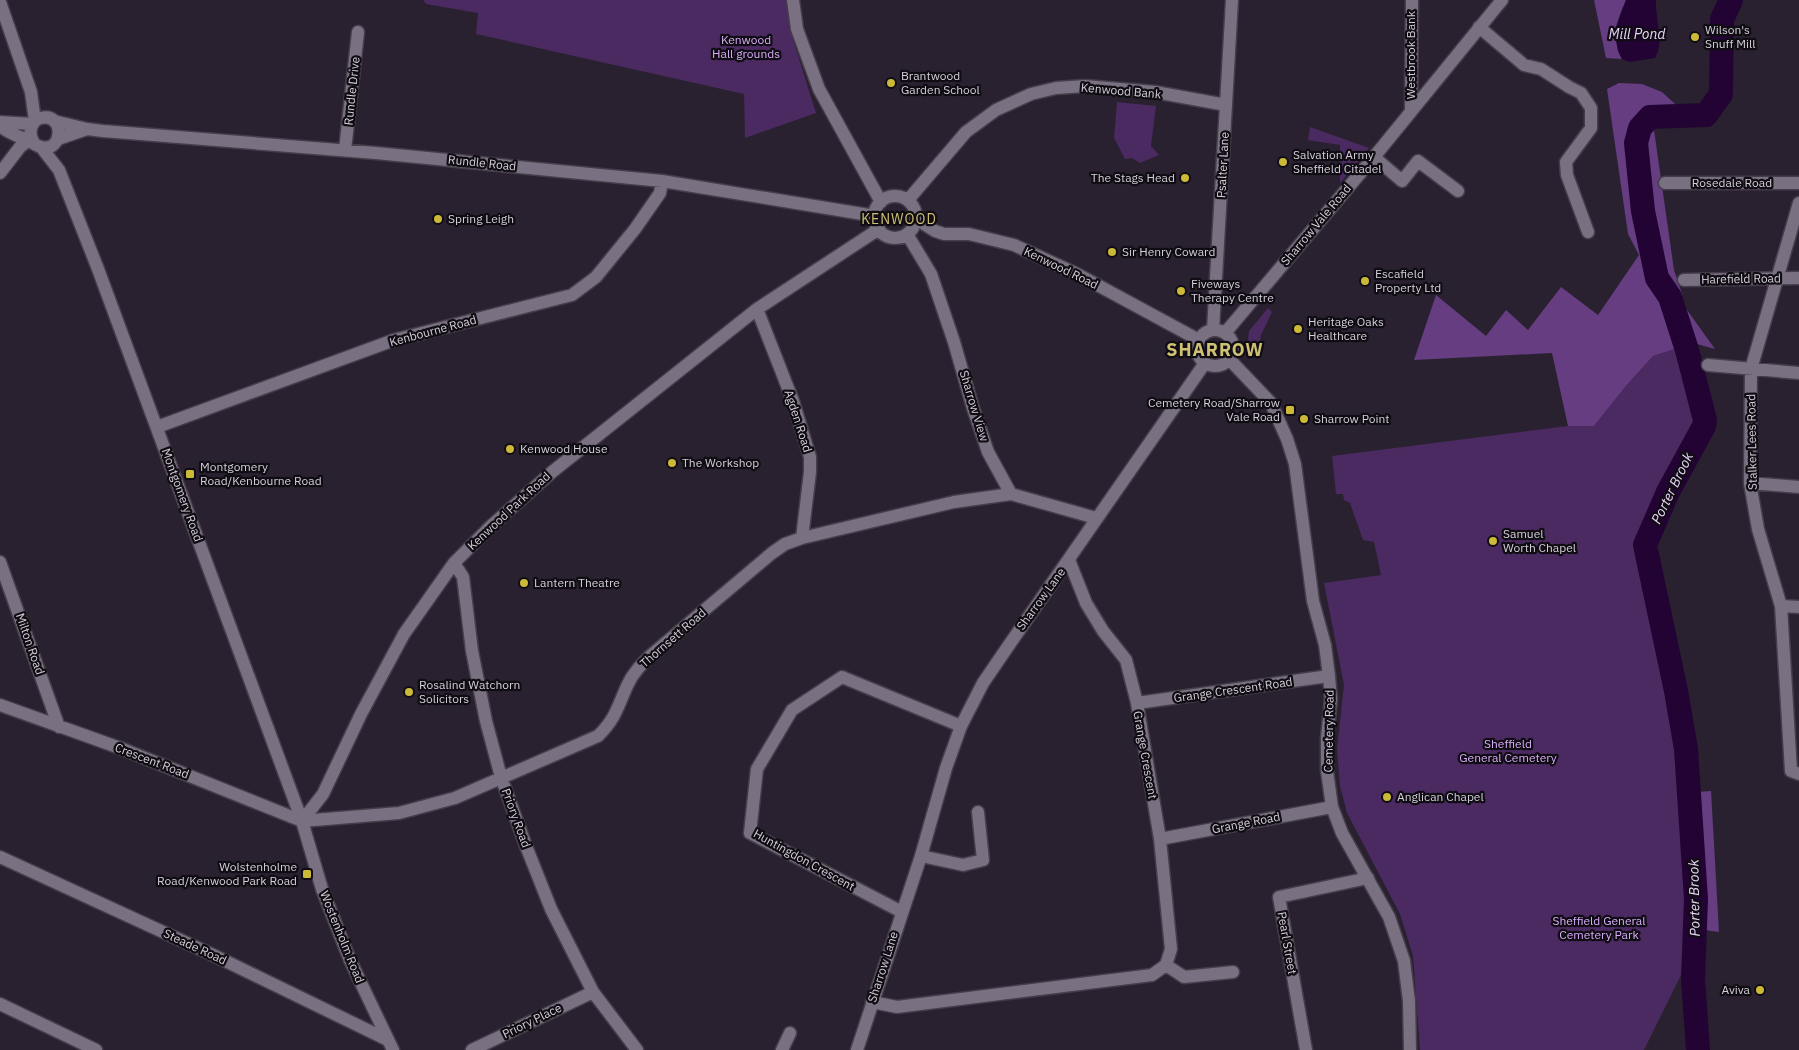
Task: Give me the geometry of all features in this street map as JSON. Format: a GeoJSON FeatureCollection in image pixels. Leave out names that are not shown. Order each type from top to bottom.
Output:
{"type":"FeatureCollection","features":[{"type":"Feature","properties":{"kind":"street"},"geometry":{"type":"LineString","coordinates":[[793,0],[797,29],[819,88],[881,202]]}},
{"type":"Feature","properties":{"kind":"street","name":"Psalter Lane"},"geometry":{"type":"LineString","coordinates":[[1219,332],[1226,105],[1232,0]]}},
{"type":"Feature","properties":{"kind":"street","name":"Westbrook Bank"},"geometry":{"type":"LineString","coordinates":[[1411,110],[1412,0]]}},
{"type":"Feature","properties":{"kind":"street","name":"Sharrow Vale Road"},"geometry":{"type":"LineString","coordinates":[[1219,332],[1374,157],[1502,0]]}},
{"type":"Feature","properties":{"kind":"street"},"geometry":{"type":"LineString","coordinates":[[0,2],[31,92],[34,122],[30,133],[35,144]]}},
{"type":"Feature","properties":{"kind":"street"},"geometry":{"type":"LineString","coordinates":[[1479,27],[1524,65],[1541,69],[1582,93],[1591,108],[1591,128],[1566,162],[1567,175],[1588,232]]}},
{"type":"Feature","properties":{"kind":"street","name":"Rundle Drive"},"geometry":{"type":"LineString","coordinates":[[345,150],[358,32]]}},
{"type":"Feature","properties":{"kind":"street","name":"Kenwood Bank"},"geometry":{"type":"LineString","coordinates":[[908,200],[966,132],[996,110],[1031,94],[1056,88],[1085,86],[1155,92],[1226,105]]}},
{"type":"Feature","properties":{"kind":"street"},"geometry":{"type":"LineString","coordinates":[[0,126],[6,132],[35,144],[50,147],[57,140],[59,127],[31,92]]}},
{"type":"Feature","properties":{"kind":"street"},"geometry":{"type":"LineString","coordinates":[[0,122],[34,122],[44,118],[53,120]]}},
{"type":"Feature","properties":{"kind":"street","name":"Rundle Road"},"geometry":{"type":"LineString","coordinates":[[53,120],[87,129],[345,150],[662,181],[874,216]]}},
{"type":"Feature","properties":{"kind":"street","name":"Rundle Road"},"geometry":{"type":"LineString","coordinates":[[57,140],[87,129]]}},
{"type":"Feature","properties":{"kind":"street","name":"Montgomery Road"},"geometry":{"type":"LineString","coordinates":[[57,140],[59,170],[157,427],[302,821]]}},
{"type":"Feature","properties":{"kind":"street"},"geometry":{"type":"LineString","coordinates":[[0,172],[20,147],[35,144]]}},
{"type":"Feature","properties":{"kind":"street","name":"Montgomery Road"},"geometry":{"type":"LineString","coordinates":[[35,144],[59,170]]}},
{"type":"Feature","properties":{"kind":"street"},"geometry":{"type":"LineString","coordinates":[[1374,157],[1402,181],[1418,161],[1458,191]]}},
{"type":"Feature","properties":{"kind":"street","name":"Kenbourne Road"},"geometry":{"type":"LineString","coordinates":[[157,427],[394,340],[572,295],[596,278],[635,229],[660,193],[662,181]]}},
{"type":"Feature","properties":{"kind":"street","name":"Rosedale Road"},"geometry":{"type":"LineString","coordinates":[[1665,183],[1799,183]]}},
{"type":"Feature","properties":{"kind":"street"},"geometry":{"type":"LineString","coordinates":[[894,196],[908,200],[915,209],[916,219],[914,226],[907,234],[901,237],[889,237],[879,229],[874,216],[881,202],[894,196]]}},
{"type":"Feature","properties":{"kind":"street","name":"Stalker Lees Road"},"geometry":{"type":"LineString","coordinates":[[1796,773],[1791,771],[1781,606],[1758,529],[1750,483],[1751,370],[1799,203]]}},
{"type":"Feature","properties":{"kind":"street","name":"Kenwood Road"},"geometry":{"type":"LineString","coordinates":[[916,219],[935,231],[944,234],[969,234],[1014,245],[1077,274],[1199,340]]}},
{"type":"Feature","properties":{"kind":"street","name":"Kenwood Park Road"},"geometry":{"type":"LineString","coordinates":[[302,821],[323,794],[361,714],[404,634],[454,563],[491,526],[552,472],[757,309],[879,229]]}},
{"type":"Feature","properties":{"kind":"street","name":"Sharrow View"},"geometry":{"type":"LineString","coordinates":[[907,234],[931,274],[988,452],[1011,494]]}},
{"type":"Feature","properties":{"kind":"street","name":"Harefield Road"},"geometry":{"type":"LineString","coordinates":[[1684,280],[1799,278]]}},
{"type":"Feature","properties":{"kind":"street","name":"Agden Road"},"geometry":{"type":"LineString","coordinates":[[757,309],[793,401],[810,457],[802,538]]}},
{"type":"Feature","properties":{"kind":"street"},"geometry":{"type":"LineString","coordinates":[[1207,332],[1219,332],[1232,342],[1229,359],[1218,365],[1212,366],[1205,363],[1198,353],[1199,340],[1207,332]]}},
{"type":"Feature","properties":{"kind":"street","name":"Cemetery Road"},"geometry":{"type":"LineString","coordinates":[[1229,359],[1271,403],[1287,439],[1294,464],[1314,601],[1325,644],[1330,676],[1331,699],[1327,738],[1327,771],[1332,807],[1342,833],[1389,917],[1404,961],[1409,1001],[1410,1050]]}},
{"type":"Feature","properties":{"kind":"street","name":"Sharrow Lane"},"geometry":{"type":"LineString","coordinates":[[857,1050],[921,856],[946,768],[961,726],[983,683],[1205,363]]}},
{"type":"Feature","properties":{"kind":"street"},"geometry":{"type":"LineString","coordinates":[[1708,365],[1799,373]]}},
{"type":"Feature","properties":{"kind":"street"},"geometry":{"type":"LineString","coordinates":[[1750,483],[1799,487]]}},
{"type":"Feature","properties":{"kind":"street"},"geometry":{"type":"LineString","coordinates":[[1011,494],[1096,518]]}},
{"type":"Feature","properties":{"kind":"street","name":"Thornsett Road"},"geometry":{"type":"LineString","coordinates":[[302,821],[400,813],[455,798],[598,736],[611,723],[628,684],[638,668],[772,553],[785,544],[802,538],[954,502],[1011,494]]}},
{"type":"Feature","properties":{"kind":"street","name":"Grange Crescent"},"geometry":{"type":"LineString","coordinates":[[1069,560],[1086,603],[1103,631],[1126,660],[1137,703],[1160,839],[1171,949],[1166,965]]}},
{"type":"Feature","properties":{"kind":"street","name":"Milton Road"},"geometry":{"type":"LineString","coordinates":[[0,562],[59,727]]}},
{"type":"Feature","properties":{"kind":"street","name":"Priory Road"},"geometry":{"type":"LineString","coordinates":[[454,563],[462,577],[474,660],[486,721],[501,777],[551,909],[593,992],[636,1050]]}},
{"type":"Feature","properties":{"kind":"street"},"geometry":{"type":"LineString","coordinates":[[1781,606],[1799,607]]}},
{"type":"Feature","properties":{"kind":"street","name":"Grange Crescent Road"},"geometry":{"type":"LineString","coordinates":[[1137,703],[1330,676]]}},
{"type":"Feature","properties":{"kind":"street","name":"Huntingdon Crescent"},"geometry":{"type":"LineString","coordinates":[[902,912],[750,833],[757,769],[792,710],[842,677],[961,726]]}},
{"type":"Feature","properties":{"kind":"street","name":"Crescent Road"},"geometry":{"type":"LineString","coordinates":[[0,705],[120,748],[302,821]]}},
{"type":"Feature","properties":{"kind":"street","name":"Grange Road"},"geometry":{"type":"LineString","coordinates":[[1160,839],[1332,807]]}},
{"type":"Feature","properties":{"kind":"street"},"geometry":{"type":"LineString","coordinates":[[921,856],[962,865],[983,860],[978,812]]}},
{"type":"Feature","properties":{"kind":"street","name":"Wostenholm Road"},"geometry":{"type":"LineString","coordinates":[[302,821],[322,888],[350,960],[390,1045]]}},
{"type":"Feature","properties":{"kind":"street","name":"Steade Road"},"geometry":{"type":"LineString","coordinates":[[0,857],[213,955],[390,1045]]}},
{"type":"Feature","properties":{"kind":"street","name":"Pearl Street"},"geometry":{"type":"LineString","coordinates":[[1306,1050],[1279,897],[1368,878]]}},
{"type":"Feature","properties":{"kind":"street"},"geometry":{"type":"LineString","coordinates":[[872,1002],[897,1007],[1152,975],[1166,965],[1184,977],[1233,972]]}},
{"type":"Feature","properties":{"kind":"street","name":"Priory Place"},"geometry":{"type":"LineString","coordinates":[[472,1050],[593,992]]}},
{"type":"Feature","properties":{"kind":"street"},"geometry":{"type":"LineString","coordinates":[[0,1004],[96,1050]]}},
{"type":"Feature","properties":{"kind":"street"},"geometry":{"type":"LineString","coordinates":[[782,1050],[790,1033]]}},
{"type":"Feature","properties":{"kind":"green space","name":"Kenwood Hall grounds"},"geometry":{"type":"Polygon","coordinates":[[[423,0],[788,0],[791,33],[816,113],[745,138],[744,94],[476,34],[478,13],[426,4],[423,0]]]}},
{"type":"Feature","properties":{"kind":"green space"},"geometry":{"type":"Polygon","coordinates":[[[1117,102],[1156,106],[1151,146],[1159,155],[1140,163],[1132,158],[1125,159],[1114,138],[1117,102]]]}},
{"type":"Feature","properties":{"kind":"green space"},"geometry":{"type":"Polygon","coordinates":[[[1310,127],[1369,148],[1340,183],[1340,145],[1308,140],[1310,127]]]}},
{"type":"Feature","properties":{"kind":"green space"},"geometry":{"type":"Polygon","coordinates":[[[1268,308],[1272,312],[1261,335],[1258,353],[1254,353],[1248,339],[1249,331],[1268,308]]]}},
{"type":"Feature","properties":{"kind":"green space","name":"Sheffield General Cemetery"},"geometry":{"type":"Polygon","coordinates":[[[1693,343],[1707,398],[1702,426],[1667,491],[1645,544],[1677,721],[1687,944],[1681,975],[1644,1050],[1420,1050],[1413,956],[1400,914],[1347,813],[1340,786],[1337,749],[1344,685],[1324,583],[1381,575],[1374,542],[1363,540],[1350,503],[1344,500],[1343,494],[1336,494],[1332,456],[1568,426],[1594,426],[1653,356],[1693,343]]]}},
{"type":"Feature","properties":{"kind":"shaded area"},"geometry":{"type":"Polygon","coordinates":[[[1594,0],[1626,0],[1616,29],[1616,43],[1622,59],[1606,58],[1594,0]]]}},
{"type":"Feature","properties":{"kind":"shaded area"},"geometry":{"type":"Polygon","coordinates":[[[1619,83],[1642,84],[1662,92],[1675,104],[1705,119],[1653,123],[1674,270],[1682,294],[1682,303],[1715,349],[1693,343],[1653,356],[1594,426],[1568,426],[1552,353],[1414,360],[1436,295],[1486,336],[1506,310],[1528,330],[1561,287],[1598,315],[1639,255],[1628,234],[1607,89],[1619,83]]]}},
{"type":"Feature","properties":{"kind":"shaded area"},"geometry":{"type":"Polygon","coordinates":[[[1711,791],[1719,932],[1704,930],[1697,792],[1711,791]]]}},
{"type":"Feature","properties":{"kind":"water","name":"Mill Pond"},"geometry":{"type":"Polygon","coordinates":[[[1626,0],[1656,0],[1659,45],[1655,58],[1629,62],[1622,59],[1618,51],[1615,30],[1626,0]]]}},
{"type":"Feature","properties":{"kind":"water"},"geometry":{"type":"Polygon","coordinates":[[[1725,2],[1729,2],[1729,26],[1716,27],[1718,17],[1725,2]]]}},
{"type":"Feature","properties":{"kind":"water"},"geometry":{"type":"Polygon","coordinates":[[[1726,63],[1726,100],[1712,118],[1707,109],[1718,93],[1717,64],[1726,63]]]}},
{"type":"Feature","properties":{"kind":"waterway","name":"Porter Brook"},"geometry":{"type":"LineString","coordinates":[[1698,1050],[1693,979],[1696,899],[1686,749],[1676,691],[1645,545],[1668,492],[1704,426],[1705,420],[1687,350],[1670,297],[1657,278],[1643,211],[1636,143],[1640,128],[1650,117],[1706,115],[1721,94],[1722,19],[1731,0]]}},
{"type":"Feature","properties":{"kind":"place","name":"Wilson's Snuff Mill"},"geometry":{"type":"Point","coordinates":[1695,37]}},
{"type":"Feature","properties":{"kind":"place","name":"Brantwood Garden School"},"geometry":{"type":"Point","coordinates":[891,83]}},
{"type":"Feature","properties":{"kind":"place","name":"Salvation Army Sheffield Citadel"},"geometry":{"type":"Point","coordinates":[1283,162]}},
{"type":"Feature","properties":{"kind":"place","name":"The Stags Head"},"geometry":{"type":"Point","coordinates":[1185,178]}},
{"type":"Feature","properties":{"kind":"place","name":"Spring Leigh"},"geometry":{"type":"Point","coordinates":[438,219]}},
{"type":"Feature","properties":{"kind":"place","name":"Sir Henry Coward"},"geometry":{"type":"Point","coordinates":[1112,252]}},
{"type":"Feature","properties":{"kind":"place","name":"Escafield Property Ltd"},"geometry":{"type":"Point","coordinates":[1365,281]}},
{"type":"Feature","properties":{"kind":"place","name":"Fiveways Therapy Centre"},"geometry":{"type":"Point","coordinates":[1181,291]}},
{"type":"Feature","properties":{"kind":"place","name":"Heritage Oaks Healthcare"},"geometry":{"type":"Point","coordinates":[1298,329]}},
{"type":"Feature","properties":{"kind":"place","name":"Cemetery Road/Sharrow Vale Road"},"geometry":{"type":"Point","coordinates":[1290,410]}},
{"type":"Feature","properties":{"kind":"place","name":"Sharrow Point"},"geometry":{"type":"Point","coordinates":[1304,419]}},
{"type":"Feature","properties":{"kind":"place","name":"Kenwood House"},"geometry":{"type":"Point","coordinates":[510,449]}},
{"type":"Feature","properties":{"kind":"place","name":"The Workshop"},"geometry":{"type":"Point","coordinates":[672,463]}},
{"type":"Feature","properties":{"kind":"place","name":"Montgomery Road/Kenbourne Road"},"geometry":{"type":"Point","coordinates":[190,474]}},
{"type":"Feature","properties":{"kind":"place","name":"Samuel Worth Chapel"},"geometry":{"type":"Point","coordinates":[1493,541]}},
{"type":"Feature","properties":{"kind":"place","name":"Lantern Theatre"},"geometry":{"type":"Point","coordinates":[524,583]}},
{"type":"Feature","properties":{"kind":"place","name":"Rosalind Watchorn Solicitors"},"geometry":{"type":"Point","coordinates":[409,692]}},
{"type":"Feature","properties":{"kind":"place","name":"Anglican Chapel"},"geometry":{"type":"Point","coordinates":[1387,797]}},
{"type":"Feature","properties":{"kind":"place","name":"Wolstenholme Road/Kenwood Park Road"},"geometry":{"type":"Point","coordinates":[307,874]}},
{"type":"Feature","properties":{"kind":"place","name":"Aviva"},"geometry":{"type":"Point","coordinates":[1760,990]}},
{"type":"Feature","properties":{"kind":"district","name":"KENWOOD"},"geometry":{"type":"Point","coordinates":[899,219]}},
{"type":"Feature","properties":{"kind":"district","name":"SHARROW"},"geometry":{"type":"Point","coordinates":[1215,350]}},
{"type":"Feature","properties":{"kind":"park label","name":"Sheffield General Cemetery Park"},"geometry":{"type":"Point","coordinates":[1599,928]}}]}
